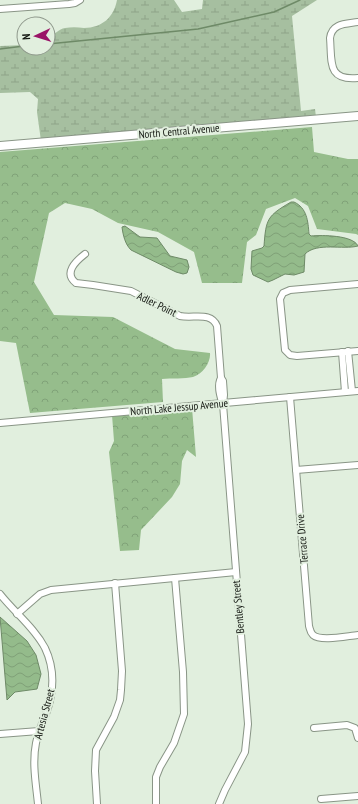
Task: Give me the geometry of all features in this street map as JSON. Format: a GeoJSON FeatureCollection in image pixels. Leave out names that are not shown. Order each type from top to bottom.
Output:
{"type":"FeatureCollection","features":[{"type":"Feature","properties":{"kind":"main road","name":"North Central Avenue"},"geometry":{"type":"LineString","coordinates":[[0,146],[358,116]]}},
{"type":"Feature","properties":{"kind":"street"},"geometry":{"type":"LineString","coordinates":[[0,9],[69,4],[79,1]]}},
{"type":"Feature","properties":{"kind":"street"},"geometry":{"type":"LineString","coordinates":[[358,22],[337,26],[330,38],[335,72],[344,79],[358,78]]}},
{"type":"Feature","properties":{"kind":"street","name":"Adler Point"},"geometry":{"type":"LineString","coordinates":[[85,254],[74,264],[71,269],[71,278],[76,283],[131,291],[180,316],[205,316],[215,320],[218,330],[221,378],[223,381],[223,404]]}},
{"type":"Feature","properties":{"kind":"street"},"geometry":{"type":"LineString","coordinates":[[358,284],[290,290],[283,293],[280,300],[285,350],[290,355],[297,356],[358,350]]}},
{"type":"Feature","properties":{"kind":"street"},"geometry":{"type":"LineString","coordinates":[[345,352],[355,391]]}},
{"type":"Feature","properties":{"kind":"street"},"geometry":{"type":"LineString","coordinates":[[345,352],[343,370],[345,392]]}},
{"type":"Feature","properties":{"kind":"street"},"geometry":{"type":"LineString","coordinates":[[343,370],[350,370]]}},
{"type":"Feature","properties":{"kind":"street","name":"North Lake Jessup Avenue"},"geometry":{"type":"LineString","coordinates":[[0,423],[355,391]]}},
{"type":"Feature","properties":{"kind":"street","name":"Terrace Drive"},"geometry":{"type":"LineString","coordinates":[[290,397],[310,632],[318,638],[358,635]]}},
{"type":"Feature","properties":{"kind":"street","name":"Bentley Street"},"geometry":{"type":"LineString","coordinates":[[219,804],[224,790],[242,761],[245,752],[248,724],[223,404]]}},
{"type":"Feature","properties":{"kind":"street"},"geometry":{"type":"LineString","coordinates":[[296,470],[358,465]]}},
{"type":"Feature","properties":{"kind":"street"},"geometry":{"type":"LineString","coordinates":[[17,614],[40,594],[51,590],[236,572]]}},
{"type":"Feature","properties":{"kind":"street"},"geometry":{"type":"LineString","coordinates":[[156,804],[156,777],[179,733],[184,714],[183,672],[175,578]]}},
{"type":"Feature","properties":{"kind":"street"},"geometry":{"type":"LineString","coordinates":[[97,804],[95,771],[96,750],[114,717],[120,700],[121,690],[122,672],[115,584]]}},
{"type":"Feature","properties":{"kind":"street","name":"Artesia Street"},"geometry":{"type":"LineString","coordinates":[[0,594],[36,634],[51,664],[53,678],[52,693],[36,743],[35,758],[38,804]]}},
{"type":"Feature","properties":{"kind":"street"},"geometry":{"type":"LineString","coordinates":[[314,728],[348,725],[355,728],[358,738]]}},
{"type":"Feature","properties":{"kind":"street"},"geometry":{"type":"LineString","coordinates":[[0,734],[39,731]]}},
{"type":"Feature","properties":{"kind":"street"},"geometry":{"type":"LineString","coordinates":[[321,799],[358,796]]}},
{"type":"Feature","properties":{"kind":"green space"},"geometry":{"type":"Polygon","coordinates":[[[117,0],[174,0],[182,12],[202,9],[203,0],[317,0],[292,16],[301,111],[315,109],[316,117],[41,141],[37,112],[38,99],[30,92],[0,93],[0,46],[16,45],[16,56],[56,56],[56,33],[70,27],[84,28],[102,24],[113,12],[117,0]]]}},
{"type":"Feature","properties":{"kind":"green space"},"geometry":{"type":"Polygon","coordinates":[[[312,127],[314,152],[348,159],[358,159],[358,235],[317,229],[308,206],[295,198],[266,209],[256,235],[247,242],[242,283],[202,283],[194,252],[158,232],[118,223],[92,209],[65,203],[49,213],[34,282],[54,315],[113,317],[175,349],[210,353],[210,356],[206,367],[193,377],[162,379],[163,402],[30,413],[16,343],[0,341],[0,152],[312,127]]]}},
{"type":"Feature","properties":{"kind":"green space"},"geometry":{"type":"Polygon","coordinates":[[[230,131],[0,150],[0,149],[230,131]]]}},
{"type":"Feature","properties":{"kind":"green space"},"geometry":{"type":"Polygon","coordinates":[[[192,408],[196,457],[187,450],[182,461],[180,484],[172,497],[141,530],[139,550],[120,551],[109,452],[114,441],[112,415],[192,408]]]}},
{"type":"Feature","properties":{"kind":"water"},"geometry":{"type":"Polygon","coordinates":[[[291,202],[294,202],[304,211],[309,234],[311,236],[344,238],[355,242],[358,246],[323,247],[310,250],[305,254],[304,272],[294,275],[285,274],[268,282],[253,275],[251,269],[252,251],[264,246],[267,224],[272,215],[291,202]]]}},
{"type":"Feature","properties":{"kind":"water"},"geometry":{"type":"Polygon","coordinates":[[[125,226],[140,237],[157,238],[170,256],[187,260],[189,267],[187,273],[183,274],[176,272],[131,250],[127,245],[124,236],[122,227],[125,226]]]}},
{"type":"Feature","properties":{"kind":"water"},"geometry":{"type":"Polygon","coordinates":[[[0,617],[27,641],[36,655],[41,674],[37,689],[15,692],[7,700],[0,617]]]}},
{"type":"Feature","properties":{"kind":"waterway"},"geometry":{"type":"LineString","coordinates":[[56,43],[198,29],[274,12],[300,0]]}},
{"type":"Feature","properties":{"kind":"waterway"},"geometry":{"type":"LineString","coordinates":[[0,49],[16,47]]}}]}
